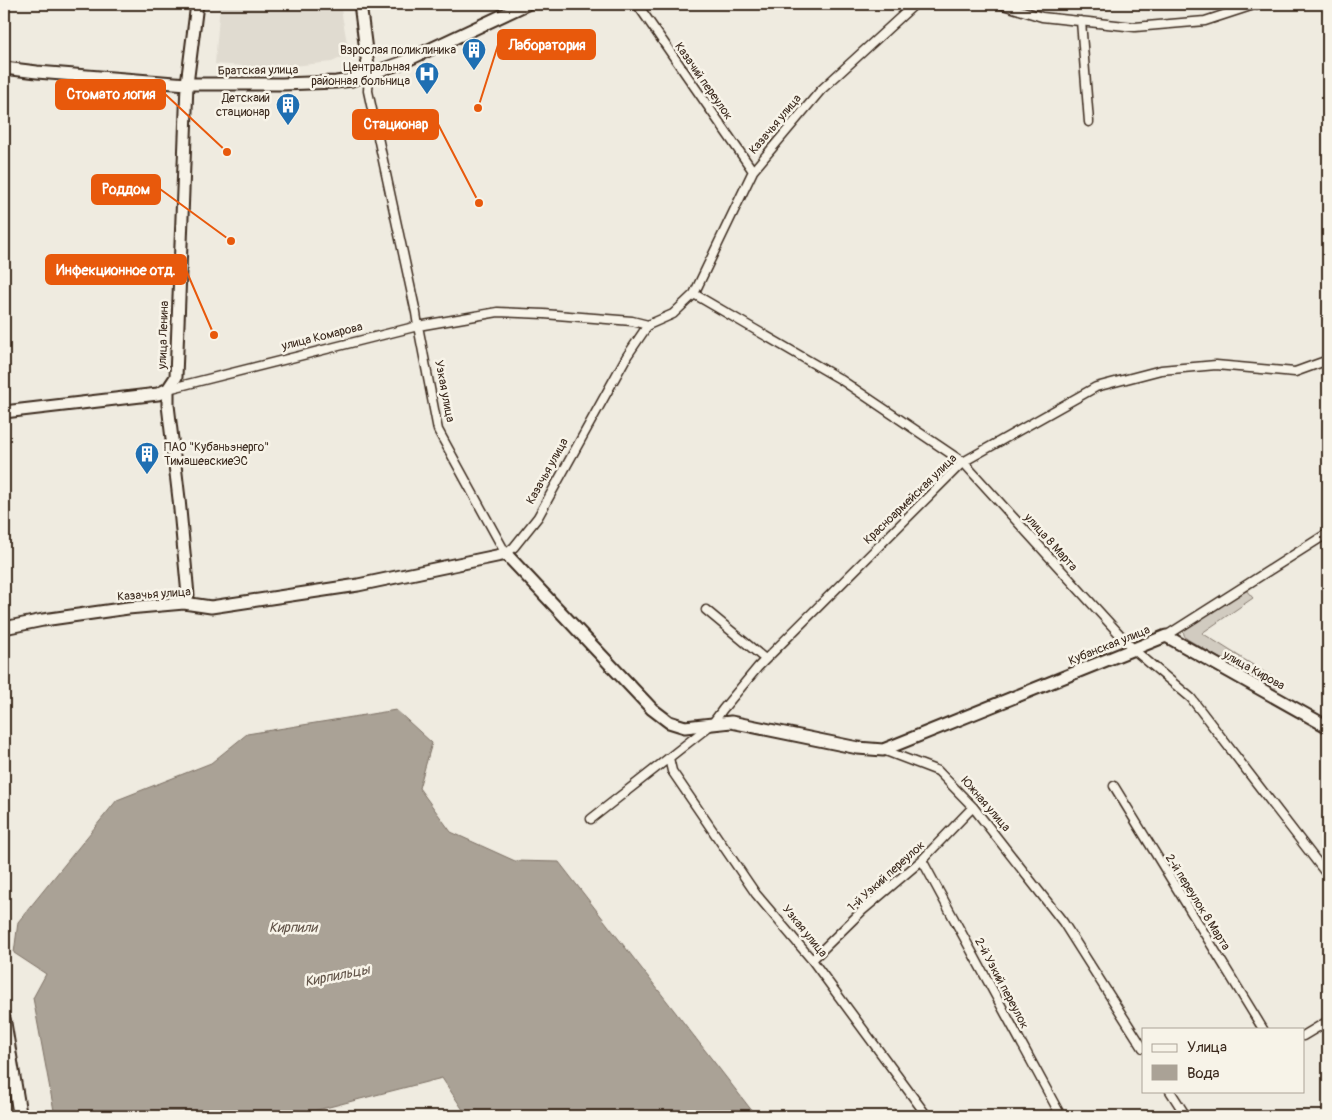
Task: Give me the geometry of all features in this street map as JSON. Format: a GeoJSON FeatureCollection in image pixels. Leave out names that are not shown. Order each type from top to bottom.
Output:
{"type":"FeatureCollection","features":[{"type":"Feature","properties":{"kind":"main road","name":"улица Ленина"},"geometry":{"type":"LineString","coordinates":[[184,603],[188,595],[180,499],[168,405],[168,389],[176,377],[187,84],[197,4]]}},
{"type":"Feature","properties":{"kind":"main road","name":"Узкая улица"},"geometry":{"type":"LineString","coordinates":[[360,4],[369,74]]}},
{"type":"Feature","properties":{"kind":"main road","name":"Братская улица"},"geometry":{"type":"LineString","coordinates":[[4,68],[187,84],[336,82],[352,80],[401,63],[527,4]]}},
{"type":"Feature","properties":{"kind":"main road","name":"улица Комарова"},"geometry":{"type":"LineString","coordinates":[[4,412],[158,394],[168,389]]}},
{"type":"Feature","properties":{"kind":"main road","name":"Узкая улица"},"geometry":{"type":"LineString","coordinates":[[506,554],[652,710],[676,726],[696,727],[712,724]]}},
{"type":"Feature","properties":{"kind":"main road","name":"Казачья улица"},"geometry":{"type":"LineString","coordinates":[[4,628],[43,620],[128,608],[184,603],[211,606],[358,585],[506,554]]}},
{"type":"Feature","properties":{"kind":"main road","name":"Кубанская улица"},"geometry":{"type":"LineString","coordinates":[[883,750],[1166,636]]}},
{"type":"Feature","properties":{"kind":"main road","name":"улица Кирова"},"geometry":{"type":"LineString","coordinates":[[1166,636],[1328,728]]}},
{"type":"Feature","properties":{"kind":"main road","name":"Южная улица"},"geometry":{"type":"LineString","coordinates":[[712,724],[731,722],[858,748],[883,750]]}},
{"type":"Feature","properties":{"kind":"main road"},"geometry":{"type":"LineString","coordinates":[[4,1020],[20,1116]]}},
{"type":"Feature","properties":{"kind":"street","name":"Казачий переулок"},"geometry":{"type":"LineString","coordinates":[[637,4],[753,171]]}},
{"type":"Feature","properties":{"kind":"street","name":"Казачья улица"},"geometry":{"type":"LineString","coordinates":[[506,554],[538,517],[627,356],[648,325],[673,314],[694,294],[753,171],[822,90],[915,4]]}},
{"type":"Feature","properties":{"kind":"street"},"geometry":{"type":"LineString","coordinates":[[1000,4],[1042,17],[1135,27],[1205,20],[1257,4]]}},
{"type":"Feature","properties":{"kind":"street"},"geometry":{"type":"LineString","coordinates":[[1082,21],[1089,122]]}},
{"type":"Feature","properties":{"kind":"street","name":"Узкая улица"},"geometry":{"type":"LineString","coordinates":[[369,74],[368,91],[416,314],[438,430],[506,554]]}},
{"type":"Feature","properties":{"kind":"street","name":"улица 8 Марта"},"geometry":{"type":"LineString","coordinates":[[694,294],[840,379],[963,462],[1133,649],[1191,698],[1328,876]]}},
{"type":"Feature","properties":{"kind":"street","name":"улица Комарова"},"geometry":{"type":"LineString","coordinates":[[168,389],[418,326],[498,312],[632,321],[648,325]]}},
{"type":"Feature","properties":{"kind":"street","name":"Красноармейская улица"},"geometry":{"type":"LineString","coordinates":[[591,819],[712,724],[722,709],[765,659],[963,462],[1096,387],[1161,370],[1216,365],[1295,372],[1328,360]]}},
{"type":"Feature","properties":{"kind":"street","name":"Кубанская улица"},"geometry":{"type":"LineString","coordinates":[[1166,636],[1328,533]]}},
{"type":"Feature","properties":{"kind":"street"},"geometry":{"type":"LineString","coordinates":[[706,610],[765,659]]}},
{"type":"Feature","properties":{"kind":"street","name":"Южная улица"},"geometry":{"type":"LineString","coordinates":[[883,750],[938,771],[973,807],[1063,922],[1142,1046]]}},
{"type":"Feature","properties":{"kind":"street","name":"Узкая улица"},"geometry":{"type":"LineString","coordinates":[[670,758],[672,771],[756,894],[812,960],[927,1116]]}},
{"type":"Feature","properties":{"kind":"street","name":"2-й переулок 8 Марта"},"geometry":{"type":"LineString","coordinates":[[1114,786],[1262,1028]]}},
{"type":"Feature","properties":{"kind":"street","name":"1-й Узкий переулок"},"geometry":{"type":"LineString","coordinates":[[812,960],[863,910],[922,860],[973,807]]}},
{"type":"Feature","properties":{"kind":"street","name":"2-й Узкий переулок"},"geometry":{"type":"LineString","coordinates":[[922,860],[1061,1116]]}},
{"type":"Feature","properties":{"kind":"street"},"geometry":{"type":"LineString","coordinates":[[1304,1035],[1328,1021]]}},
{"type":"Feature","properties":{"kind":"street"},"geometry":{"type":"LineString","coordinates":[[1171,1092],[1186,1116]]}},
{"type":"Feature","properties":{"kind":"shaded area"},"geometry":{"type":"Polygon","coordinates":[[[220,4],[340,4],[349,54],[332,62],[273,68],[215,64],[220,4]]]}},
{"type":"Feature","properties":{"kind":"shaded area"},"geometry":{"type":"Polygon","coordinates":[[[1245,589],[1253,598],[1202,633],[1280,682],[1274,690],[1187,639],[1184,634],[1185,627],[1245,589]]]}},
{"type":"Feature","properties":{"kind":"water","name":"Кирпили"},"geometry":{"type":"Polygon","coordinates":[[[396,710],[432,743],[419,788],[451,832],[515,861],[559,862],[756,1116],[467,1116],[442,1078],[294,1116],[55,1116],[33,998],[46,974],[14,953],[18,922],[117,800],[211,763],[247,734],[396,710]]]}},
{"type":"Feature","properties":{"kind":"place","name":"Взрослая поликлиника"},"geometry":{"type":"Point","coordinates":[474,71]}},
{"type":"Feature","properties":{"kind":"place","name":"Центральная районная больница"},"geometry":{"type":"Point","coordinates":[427,95]}},
{"type":"Feature","properties":{"kind":"place","name":"Лаборатория"},"geometry":{"type":"Point","coordinates":[478,108]}},
{"type":"Feature","properties":{"kind":"place","name":"Детскаий стационар"},"geometry":{"type":"Point","coordinates":[288,126]}},
{"type":"Feature","properties":{"kind":"place","name":"Стомато логия"},"geometry":{"type":"Point","coordinates":[227,152]}},
{"type":"Feature","properties":{"kind":"place","name":"Стационар"},"geometry":{"type":"Point","coordinates":[479,203]}},
{"type":"Feature","properties":{"kind":"place","name":"Роддом"},"geometry":{"type":"Point","coordinates":[231,241]}},
{"type":"Feature","properties":{"kind":"place","name":"Инфекционное отд."},"geometry":{"type":"Point","coordinates":[214,335]}},
{"type":"Feature","properties":{"kind":"place","name":"ПАО \"Кубаньэнерго\" ТимашевскиеЭС"},"geometry":{"type":"Point","coordinates":[147,475]}},
{"type":"Feature","properties":{"kind":"water label","name":"Кирпильцы"},"geometry":{"type":"Point","coordinates":[337,975]}}]}
